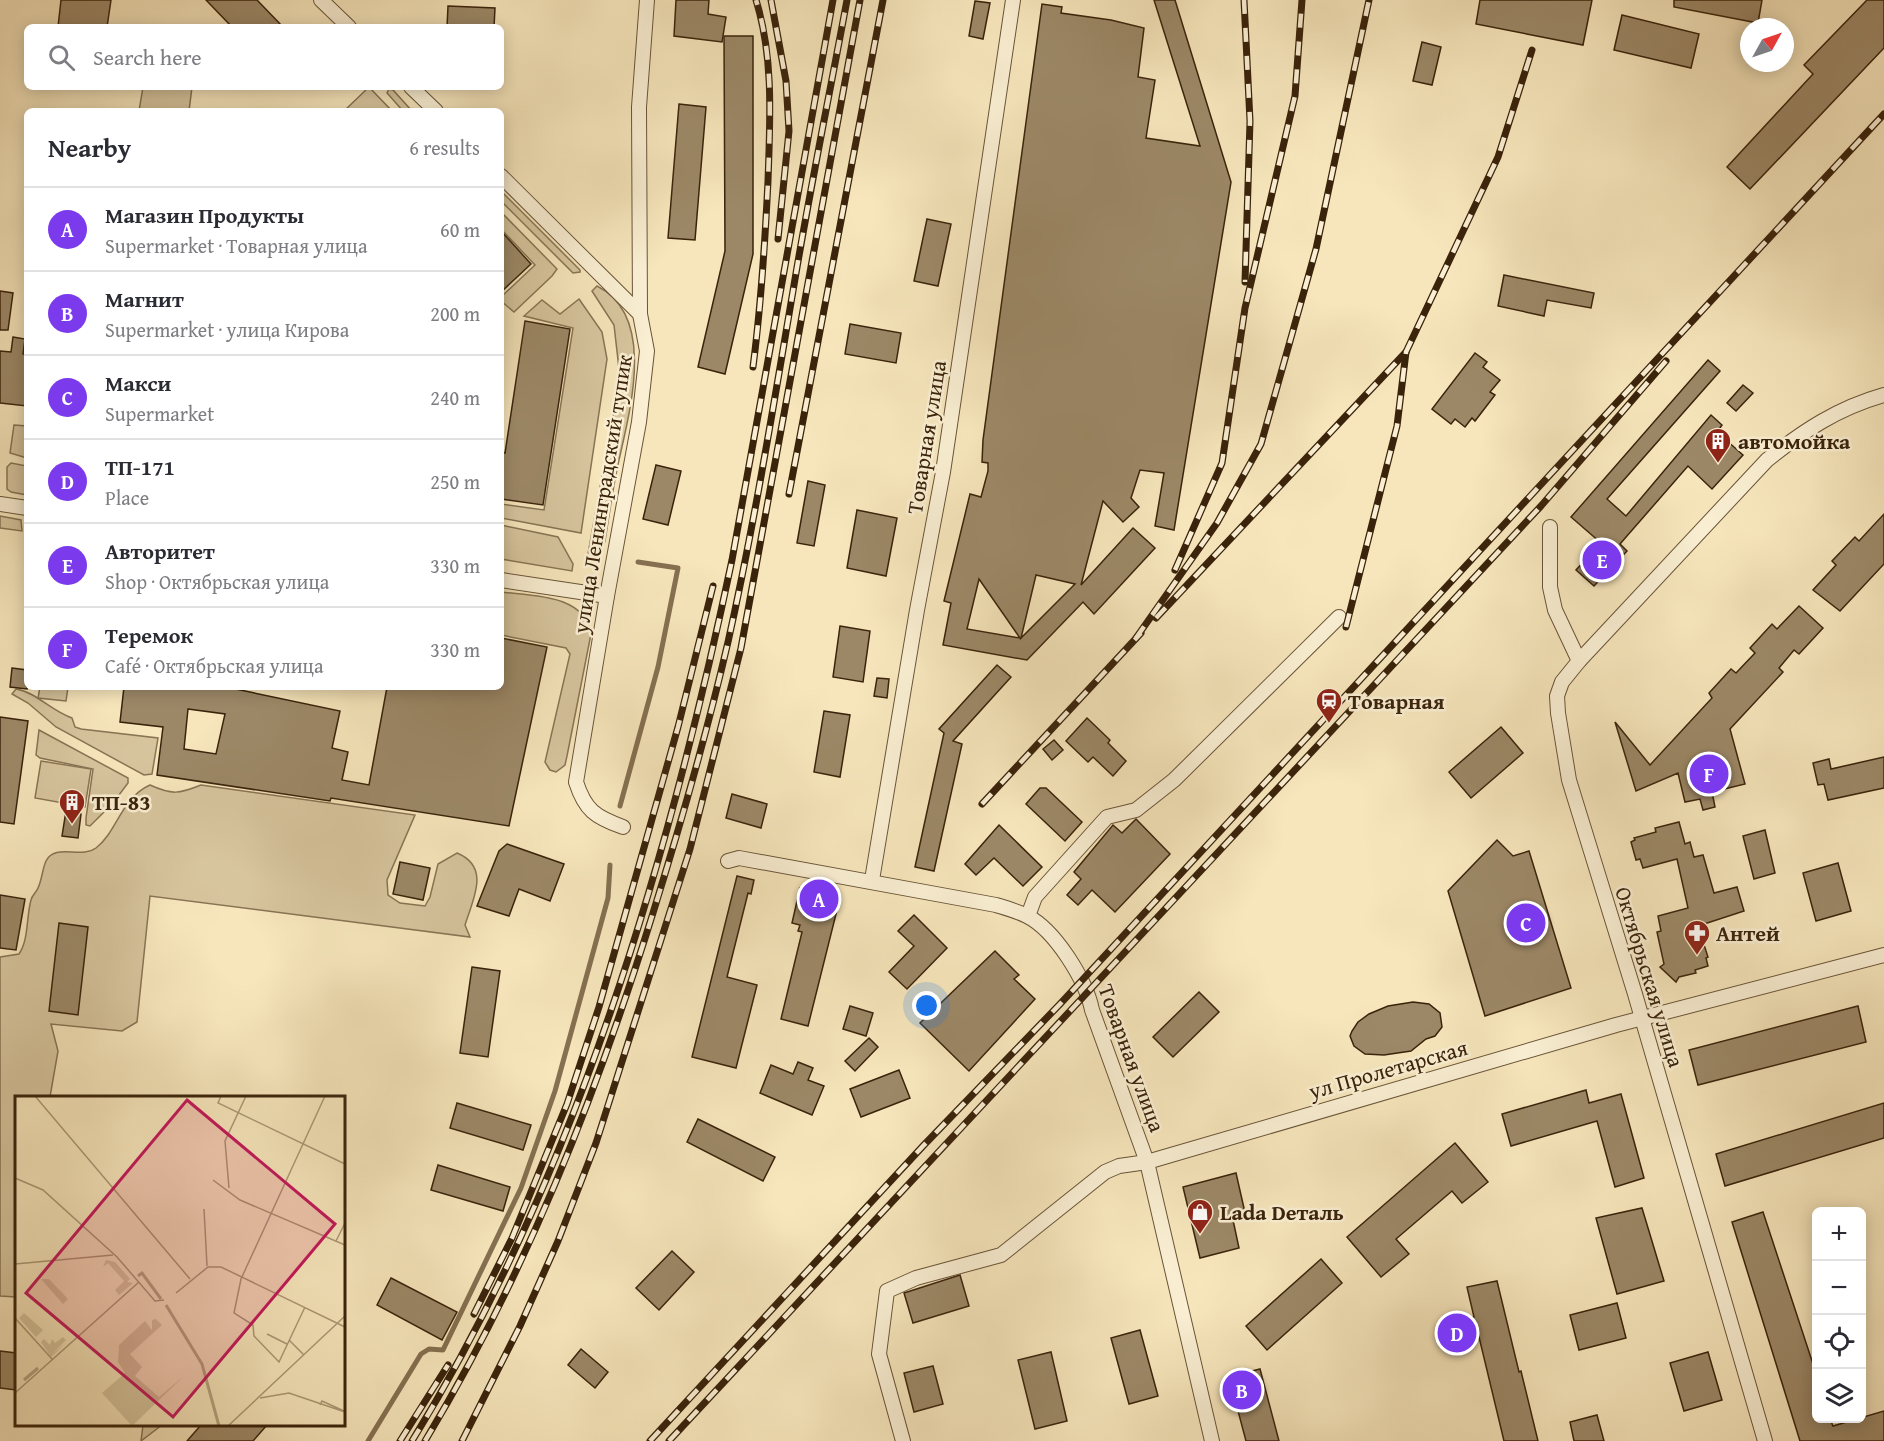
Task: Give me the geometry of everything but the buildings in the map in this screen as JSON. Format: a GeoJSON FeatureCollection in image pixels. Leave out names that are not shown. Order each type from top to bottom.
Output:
{"type":"FeatureCollection","features":[{"type":"Feature","properties":{"kind":"street"},"geometry":{"type":"LineString","coordinates":[[321,0],[346,24]]}},
{"type":"Feature","properties":{"kind":"street","name":"улица Ленинградский тупик"},"geometry":{"type":"LineString","coordinates":[[623,826],[601,819],[583,802],[576,782],[639,422],[647,351],[640,314],[639,107],[647,0]]}},
{"type":"Feature","properties":{"kind":"street","name":"Товарная улица"},"geometry":{"type":"LineString","coordinates":[[872,880],[917,610],[943,472],[1013,0]]}},
{"type":"Feature","properties":{"kind":"street"},"geometry":{"type":"LineString","coordinates":[[414,90],[433,108]]}},
{"type":"Feature","properties":{"kind":"street"},"geometry":{"type":"LineString","coordinates":[[504,179],[640,314]]}},
{"type":"Feature","properties":{"kind":"street","name":"Октябрьская улица"},"geometry":{"type":"LineString","coordinates":[[1765,1441],[1642,1018],[1569,780],[1557,696],[1562,682],[1579,661],[1767,460],[1801,433],[1834,413],[1884,395]]}},
{"type":"Feature","properties":{"kind":"street"},"geometry":{"type":"LineString","coordinates":[[0,504],[24,508]]}},
{"type":"Feature","properties":{"kind":"street"},"geometry":{"type":"LineString","coordinates":[[1550,527],[1551,587],[1555,610],[1579,661]]}},
{"type":"Feature","properties":{"kind":"street"},"geometry":{"type":"LineString","coordinates":[[504,579],[607,596]]}},
{"type":"Feature","properties":{"kind":"street"},"geometry":{"type":"LineString","coordinates":[[1028,916],[1035,897],[1107,817],[1136,810],[1174,780],[1340,617]]}},
{"type":"Feature","properties":{"kind":"street","name":"Товарная улица"},"geometry":{"type":"LineString","coordinates":[[728,861],[739,858],[872,880],[996,905],[1028,916],[1056,940],[1089,993],[1092,1010],[1147,1162],[1212,1441]]}},
{"type":"Feature","properties":{"kind":"street","name":"ул Пролетарская"},"geometry":{"type":"LineString","coordinates":[[903,1441],[879,1354],[887,1291],[916,1278],[1001,1254],[1105,1172],[1119,1166],[1147,1162],[1642,1018],[1884,955]]}},
{"type":"Feature","properties":{"kind":"shaded area"},"geometry":{"type":"Polygon","coordinates":[[[142,90],[192,90],[189,108],[140,108],[142,90]]]}},
{"type":"Feature","properties":{"kind":"shaded area"},"geometry":{"type":"Polygon","coordinates":[[[366,90],[372,90],[389,108],[347,108],[366,90]]]}},
{"type":"Feature","properties":{"kind":"shaded area"},"geometry":{"type":"Polygon","coordinates":[[[388,90],[393,90],[409,108],[400,108],[387,93],[388,90]]]}},
{"type":"Feature","properties":{"kind":"shaded area"},"geometry":{"type":"Polygon","coordinates":[[[504,194],[580,270],[580,272],[573,273],[504,204],[504,194]]]}},
{"type":"Feature","properties":{"kind":"shaded area"},"geometry":{"type":"Polygon","coordinates":[[[504,215],[557,269],[514,312],[504,304],[504,294],[535,265],[504,232],[504,215]]]}},
{"type":"Feature","properties":{"kind":"shaded area"},"geometry":{"type":"Polygon","coordinates":[[[597,286],[616,301],[628,320],[633,344],[634,370],[632,396],[605,541],[600,552],[586,565],[613,416],[619,369],[614,325],[592,291],[597,286]]]}},
{"type":"Feature","properties":{"kind":"shaded area"},"geometry":{"type":"Polygon","coordinates":[[[579,299],[602,332],[607,359],[581,533],[504,519],[504,504],[544,510],[573,328],[524,316],[542,300],[560,314],[579,299]]]}},
{"type":"Feature","properties":{"kind":"shaded area"},"geometry":{"type":"Polygon","coordinates":[[[14,425],[24,426],[24,457],[10,453],[14,425]]]}},
{"type":"Feature","properties":{"kind":"shaded area"},"geometry":{"type":"Polygon","coordinates":[[[11,463],[24,465],[24,494],[7,489],[7,467],[11,463]]]}},
{"type":"Feature","properties":{"kind":"shaded area"},"geometry":{"type":"Polygon","coordinates":[[[0,516],[21,520],[22,531],[0,528],[0,516]]]}},
{"type":"Feature","properties":{"kind":"shaded area"},"geometry":{"type":"Polygon","coordinates":[[[504,526],[558,537],[573,564],[572,571],[504,560],[504,526]]]}},
{"type":"Feature","properties":{"kind":"shaded area"},"geometry":{"type":"Polygon","coordinates":[[[504,592],[542,596],[568,604],[579,611],[587,621],[591,634],[565,765],[556,772],[550,770],[545,762],[570,654],[566,648],[504,636],[504,592]]]}},
{"type":"Feature","properties":{"kind":"shaded area"},"geometry":{"type":"Polygon","coordinates":[[[16,689],[30,694],[72,718],[75,727],[158,738],[152,774],[144,775],[56,727],[28,703],[12,694],[16,689]]]}},
{"type":"Feature","properties":{"kind":"shaded area"},"geometry":{"type":"Polygon","coordinates":[[[39,690],[68,690],[66,701],[38,698],[39,690]]]}},
{"type":"Feature","properties":{"kind":"shaded area"},"geometry":{"type":"Polygon","coordinates":[[[39,730],[128,778],[128,783],[113,803],[90,826],[86,825],[86,818],[93,769],[40,758],[36,755],[39,730]]]}},
{"type":"Feature","properties":{"kind":"shaded area"},"geometry":{"type":"Polygon","coordinates":[[[41,761],[91,769],[85,807],[35,798],[41,761]]]}},
{"type":"Feature","properties":{"kind":"shaded area"},"geometry":{"type":"Polygon","coordinates":[[[150,785],[176,792],[201,785],[415,815],[387,880],[388,895],[400,903],[425,906],[430,897],[438,864],[457,853],[474,866],[477,875],[475,894],[465,925],[470,937],[150,896],[137,1022],[122,1031],[51,1024],[58,1051],[50,1096],[15,1096],[15,1297],[0,1296],[0,957],[19,954],[22,948],[29,907],[50,856],[62,852],[90,851],[96,848],[132,798],[150,785]]]}},
{"type":"Feature","properties":{"kind":"shaded area"},"geometry":{"type":"Polygon","coordinates":[[[143,1426],[161,1426],[141,1441],[143,1426]]]}},
{"type":"Feature","properties":{"kind":"waterway"},"geometry":{"type":"LineString","coordinates":[[620,806],[658,667],[678,568],[638,562]]}},
{"type":"Feature","properties":{"kind":"waterway"},"geometry":{"type":"LineString","coordinates":[[368,1441],[421,1354],[429,1349],[443,1350],[521,1188],[555,1091],[608,898],[610,865]]}},
{"type":"Feature","properties":{"kind":"railway"},"geometry":{"type":"LineString","coordinates":[[753,367],[764,251],[770,112],[766,44],[756,0]]}},
{"type":"Feature","properties":{"kind":"railway"},"geometry":{"type":"LineString","coordinates":[[771,0],[786,81],[789,131],[778,239]]}},
{"type":"Feature","properties":{"kind":"railway"},"geometry":{"type":"LineString","coordinates":[[412,1441],[470,1339],[522,1234],[568,1126],[610,1015],[646,902],[707,674],[732,560],[833,0]]}},
{"type":"Feature","properties":{"kind":"railway"},"geometry":{"type":"LineString","coordinates":[[425,1441],[495,1314],[555,1184],[582,1118],[631,982],[683,812],[720,676],[746,555],[847,0]]}},
{"type":"Feature","properties":{"kind":"railway"},"geometry":{"type":"LineString","coordinates":[[462,1441],[520,1326],[558,1241],[596,1143],[690,849],[741,648],[860,0]]}},
{"type":"Feature","properties":{"kind":"railway"},"geometry":{"type":"LineString","coordinates":[[789,494],[883,0]]}},
{"type":"Feature","properties":{"kind":"railway"},"geometry":{"type":"LineString","coordinates":[[1244,0],[1250,121],[1245,282]]}},
{"type":"Feature","properties":{"kind":"railway"},"geometry":{"type":"LineString","coordinates":[[1175,570],[1222,463],[1245,308],[1295,96],[1302,0]]}},
{"type":"Feature","properties":{"kind":"railway"},"geometry":{"type":"LineString","coordinates":[[1136,638],[1217,523],[1261,444],[1316,249],[1369,0]]}},
{"type":"Feature","properties":{"kind":"railway"},"geometry":{"type":"LineString","coordinates":[[1346,627],[1397,426],[1406,352],[1498,157],[1532,50]]}},
{"type":"Feature","properties":{"kind":"railway"},"geometry":{"type":"LineString","coordinates":[[650,1441],[923,1146],[1061,1003],[1884,114]]}},
{"type":"Feature","properties":{"kind":"railway"},"geometry":{"type":"LineString","coordinates":[[1156,618],[1406,352]]}},
{"type":"Feature","properties":{"kind":"railway"},"geometry":{"type":"LineString","coordinates":[[669,1441],[1541,506],[1666,361]]}},
{"type":"Feature","properties":{"kind":"railway"},"geometry":{"type":"LineString","coordinates":[[474,1314],[512,1238],[567,1104],[599,1007],[678,727],[713,586]]}},
{"type":"Feature","properties":{"kind":"railway"},"geometry":{"type":"LineString","coordinates":[[982,804],[1141,633]]}},
{"type":"Feature","properties":{"kind":"railway"},"geometry":{"type":"LineString","coordinates":[[400,1441],[448,1365]]}},
{"type":"Feature","properties":{"kind":"place","name":"автомойка"},"geometry":{"type":"Point","coordinates":[1718,464]}},
{"type":"Feature","properties":{"kind":"place","name":"Авторитет"},"geometry":{"type":"Point","coordinates":[1602,560]}},
{"type":"Feature","properties":{"kind":"place","name":"Товарная"},"geometry":{"type":"Point","coordinates":[1329,724]}},
{"type":"Feature","properties":{"kind":"place","name":"Теремок"},"geometry":{"type":"Point","coordinates":[1709,774]}},
{"type":"Feature","properties":{"kind":"place","name":"ТП-83"},"geometry":{"type":"Point","coordinates":[72,825]}},
{"type":"Feature","properties":{"kind":"place","name":"Магазин Продукты"},"geometry":{"type":"Point","coordinates":[819,899]}},
{"type":"Feature","properties":{"kind":"place","name":"Макси"},"geometry":{"type":"Point","coordinates":[1526,923]}},
{"type":"Feature","properties":{"kind":"place","name":"Антей"},"geometry":{"type":"Point","coordinates":[1697,956]}},
{"type":"Feature","properties":{"kind":"place","name":"Lada Dеталь"},"geometry":{"type":"Point","coordinates":[1200,1235]}},
{"type":"Feature","properties":{"kind":"place","name":"ТП-171"},"geometry":{"type":"Point","coordinates":[1457,1333]}},
{"type":"Feature","properties":{"kind":"place","name":"Магнит"},"geometry":{"type":"Point","coordinates":[1242,1390]}}]}
